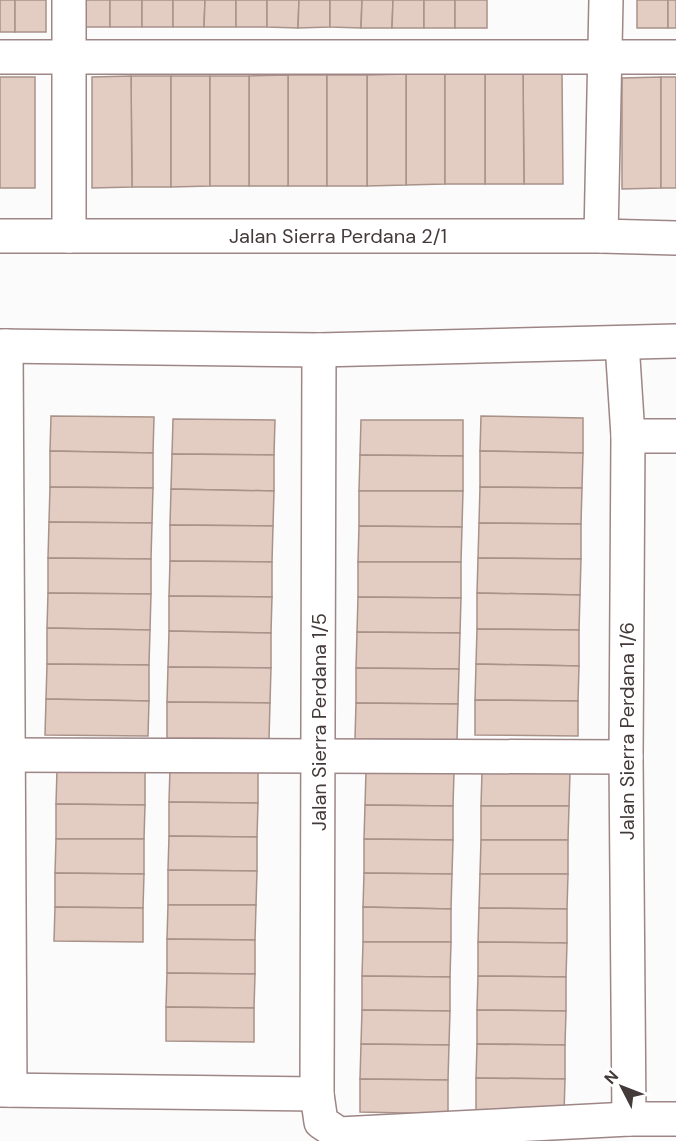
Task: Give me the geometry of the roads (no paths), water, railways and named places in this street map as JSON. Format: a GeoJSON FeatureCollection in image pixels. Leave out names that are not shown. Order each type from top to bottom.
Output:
{"type":"FeatureCollection","features":[{"type":"Feature","properties":{"kind":"street"},"geometry":{"type":"LineString","coordinates":[[69,0],[69,236]]}},
{"type":"Feature","properties":{"kind":"street"},"geometry":{"type":"LineString","coordinates":[[601,236],[606,0]]}},
{"type":"Feature","properties":{"kind":"street"},"geometry":{"type":"LineString","coordinates":[[0,57],[676,57]]}},
{"type":"Feature","properties":{"kind":"street","name":"Jalan Sierra Perdana 2/1"},"geometry":{"type":"LineString","coordinates":[[0,236],[676,238]]}},
{"type":"Feature","properties":{"kind":"street"},"geometry":{"type":"LineString","coordinates":[[317,1094],[5,1090],[3,346],[319,351],[676,341]]}},
{"type":"Feature","properties":{"kind":"street","name":"Jalan Sierra Perdana 1/6"},"geometry":{"type":"LineString","coordinates":[[622,342],[628,436],[626,757],[629,1119]]}},
{"type":"Feature","properties":{"kind":"street","name":"Jalan Sierra Perdana 1/5"},"geometry":{"type":"LineString","coordinates":[[319,351],[317,1094],[321,1122],[339,1134],[629,1119],[676,1119]]}},
{"type":"Feature","properties":{"kind":"street"},"geometry":{"type":"LineString","coordinates":[[628,436],[676,436]]}},
{"type":"Feature","properties":{"kind":"street"},"geometry":{"type":"LineString","coordinates":[[4,755],[319,758],[626,757]]}}]}
